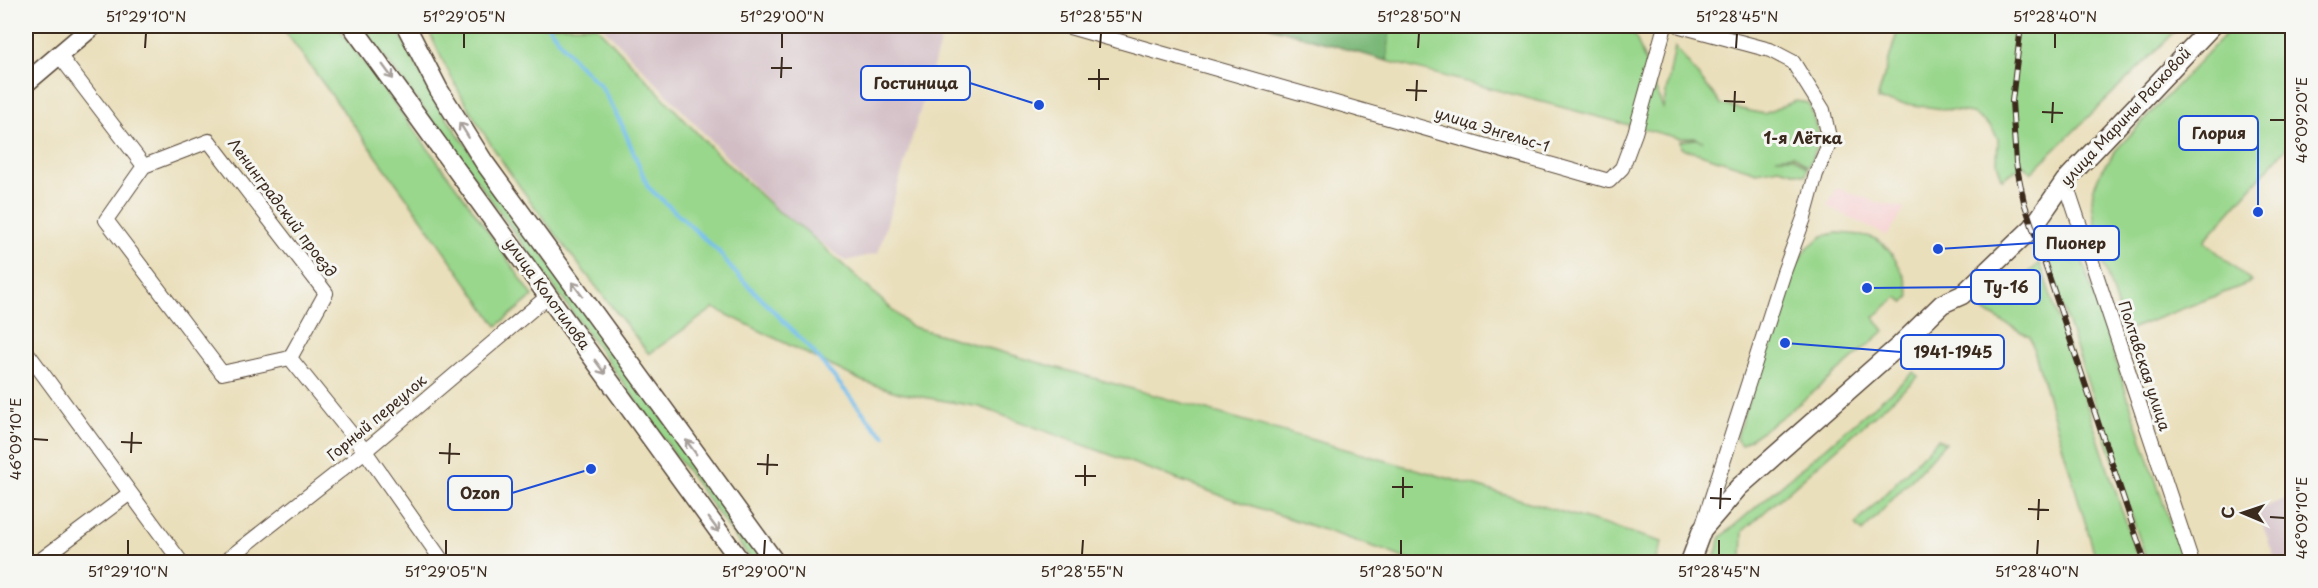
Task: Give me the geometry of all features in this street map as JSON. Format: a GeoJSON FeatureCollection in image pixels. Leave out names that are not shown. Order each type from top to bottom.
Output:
{"type":"FeatureCollection","features":[{"type":"Feature","properties":{"kind":"main road"},"geometry":{"type":"LineString","coordinates":[[27,80],[93,26]]}},
{"type":"Feature","properties":{"kind":"main road","name":"улица Колотилова"},"geometry":{"type":"LineString","coordinates":[[352,26],[385,68],[741,562]]}},
{"type":"Feature","properties":{"kind":"main road","name":"улица Колотилова"},"geometry":{"type":"LineString","coordinates":[[406,26],[439,90],[484,162],[775,562]]}},
{"type":"Feature","properties":{"kind":"main road","name":"улица Марины Расковой"},"geometry":{"type":"LineString","coordinates":[[1690,562],[1702,530],[1739,487],[1900,345],[1942,304],[1962,295],[2033,227],[2065,181],[2212,26]]}},
{"type":"Feature","properties":{"kind":"street","name":"улица Энгельс-1"},"geometry":{"type":"LineString","coordinates":[[1066,26],[1609,181],[1622,168],[1635,133],[1665,26]]}},
{"type":"Feature","properties":{"kind":"street"},"geometry":{"type":"LineString","coordinates":[[1680,26],[1770,50],[1793,63],[1815,95],[1827,121],[1830,142],[1816,174],[1804,218],[1784,272],[1702,530]]}},
{"type":"Feature","properties":{"kind":"street"},"geometry":{"type":"LineString","coordinates":[[59,55],[144,166],[106,220],[222,373],[290,358],[365,451],[443,562]]}},
{"type":"Feature","properties":{"kind":"street","name":"Ленинградский проезд"},"geometry":{"type":"LineString","coordinates":[[144,166],[209,141],[326,293],[290,358]]}},
{"type":"Feature","properties":{"kind":"street","name":"Полтавская улица"},"geometry":{"type":"LineString","coordinates":[[2065,181],[2192,562]]}},
{"type":"Feature","properties":{"kind":"street","name":"Горный переулок"},"geometry":{"type":"LineString","coordinates":[[224,562],[365,451],[548,296]]}},
{"type":"Feature","properties":{"kind":"street"},"geometry":{"type":"LineString","coordinates":[[26,351],[181,562]]}},
{"type":"Feature","properties":{"kind":"street"},"geometry":{"type":"LineString","coordinates":[[38,562],[130,493]]}},
{"type":"Feature","properties":{"kind":"shaded area"},"geometry":{"type":"Polygon","coordinates":[[[602,26],[945,26],[878,253],[846,261],[774,207],[602,26]]]}},
{"type":"Feature","properties":{"kind":"shaded area"},"geometry":{"type":"Polygon","coordinates":[[[1837,188],[1880,203],[1905,208],[1887,236],[1827,206],[1837,188]]]}},
{"type":"Feature","properties":{"kind":"shaded area"},"geometry":{"type":"Polygon","coordinates":[[[2292,494],[2292,560],[2276,562],[2257,510],[2292,494]]]}},
{"type":"Feature","properties":{"kind":"green space"},"geometry":{"type":"Polygon","coordinates":[[[281,26],[337,26],[469,204],[533,296],[497,326],[410,202],[281,26]]]}},
{"type":"Feature","properties":{"kind":"green space"},"geometry":{"type":"Polygon","coordinates":[[[361,26],[396,26],[434,100],[532,239],[768,562],[753,562],[454,149],[361,26]]]}},
{"type":"Feature","properties":{"kind":"green space"},"geometry":{"type":"Polygon","coordinates":[[[427,26],[596,26],[712,149],[775,209],[805,230],[910,326],[1479,487],[1662,542],[1655,562],[1413,562],[1217,494],[980,407],[900,393],[862,381],[714,308],[649,354],[557,237],[499,156],[448,71],[427,26]]]}},
{"type":"Feature","properties":{"kind":"green space"},"geometry":{"type":"Polygon","coordinates":[[[1268,26],[1390,26],[1387,61],[1268,26]]]}},
{"type":"Feature","properties":{"kind":"green space"},"geometry":{"type":"Polygon","coordinates":[[[1390,26],[1613,26],[1635,35],[1663,108],[1675,47],[1722,105],[1764,114],[1795,101],[1809,103],[1820,140],[1808,167],[1794,155],[1776,157],[1793,157],[1807,168],[1806,175],[1779,168],[1757,172],[1681,148],[1680,141],[1696,139],[1703,141],[1695,138],[1678,138],[1387,61],[1390,26]]]}},
{"type":"Feature","properties":{"kind":"green space"},"geometry":{"type":"Polygon","coordinates":[[[1899,26],[2168,26],[2175,32],[2031,173],[2024,165],[2002,179],[1997,163],[1998,139],[1991,127],[1972,113],[1877,100],[1899,26]]]}},
{"type":"Feature","properties":{"kind":"green space"},"geometry":{"type":"Polygon","coordinates":[[[2233,26],[2292,26],[2292,141],[2204,241],[2252,282],[2125,331],[2098,247],[2092,201],[2093,190],[2102,169],[2116,150],[2233,26]]]}},
{"type":"Feature","properties":{"kind":"green space"},"geometry":{"type":"Polygon","coordinates":[[[1837,233],[1867,236],[1882,244],[1898,264],[1910,296],[1905,303],[1897,297],[1874,317],[1884,331],[1867,346],[1797,405],[1741,445],[1736,439],[1786,282],[1807,248],[1823,236],[1837,233]]]}},
{"type":"Feature","properties":{"kind":"green space"},"geometry":{"type":"Polygon","coordinates":[[[2073,233],[2183,562],[2147,562],[2046,257],[2073,233]]]}},
{"type":"Feature","properties":{"kind":"green space"},"geometry":{"type":"Polygon","coordinates":[[[2040,263],[2139,562],[2097,562],[2030,337],[1984,311],[2040,263]]]}},
{"type":"Feature","properties":{"kind":"green space"},"geometry":{"type":"Polygon","coordinates":[[[1914,372],[1918,377],[1743,531],[1742,560],[1748,562],[1713,562],[1721,537],[1914,372]]]}},
{"type":"Feature","properties":{"kind":"green space"},"geometry":{"type":"Polygon","coordinates":[[[1938,439],[1945,443],[1862,532],[1855,525],[1938,439]]]}},
{"type":"Feature","properties":{"kind":"waterway"},"geometry":{"type":"LineString","coordinates":[[548,26],[575,61],[601,86],[622,125],[648,187],[719,252],[731,268],[810,348],[885,436]]}},
{"type":"Feature","properties":{"kind":"railway"},"geometry":{"type":"LineString","coordinates":[[2021,26],[2012,101],[2016,163],[2024,202],[2145,562]]}},
{"type":"Feature","properties":{"kind":"place","name":"Гостиница"},"geometry":{"type":"Point","coordinates":[1039,105]}},
{"type":"Feature","properties":{"kind":"place","name":"Глория"},"geometry":{"type":"Point","coordinates":[2258,212]}},
{"type":"Feature","properties":{"kind":"place","name":"Пионер"},"geometry":{"type":"Point","coordinates":[1938,249]}},
{"type":"Feature","properties":{"kind":"place","name":"Ту-16"},"geometry":{"type":"Point","coordinates":[1867,288]}},
{"type":"Feature","properties":{"kind":"place","name":"1941-1945"},"geometry":{"type":"Point","coordinates":[1785,343]}},
{"type":"Feature","properties":{"kind":"place","name":"Ozon"},"geometry":{"type":"Point","coordinates":[591,469]}},
{"type":"Feature","properties":{"kind":"district","name":"1-я Лётка"},"geometry":{"type":"Point","coordinates":[1803,138]}}]}
